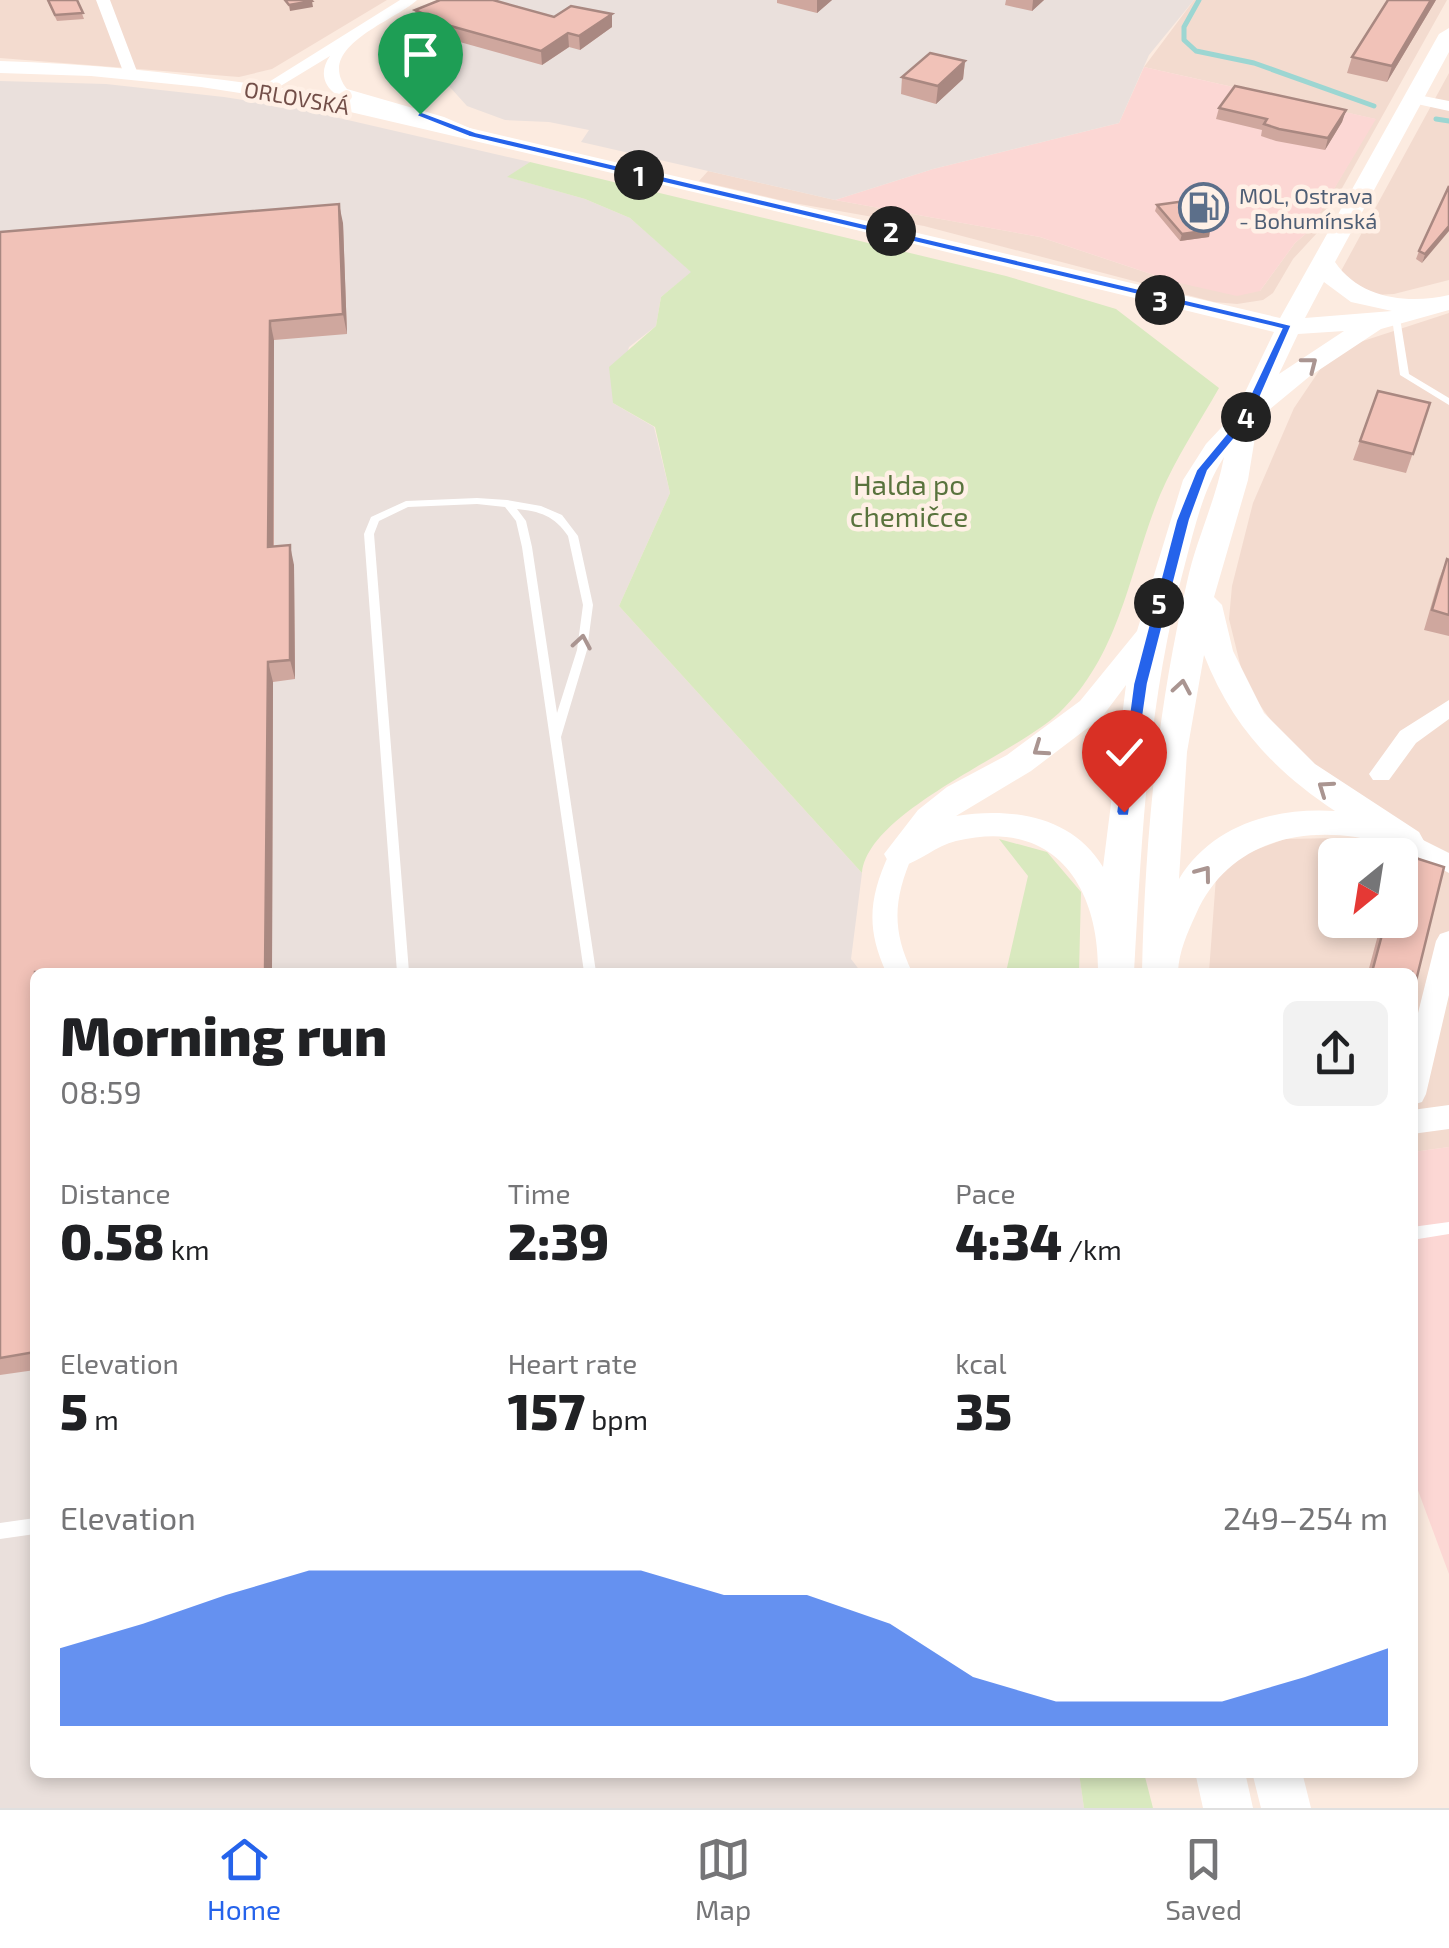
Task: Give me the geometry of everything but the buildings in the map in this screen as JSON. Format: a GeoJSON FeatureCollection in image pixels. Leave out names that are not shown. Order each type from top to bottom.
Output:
{"type":"FeatureCollection","features":[{"type":"Feature","properties":{"kind":"main road"},"geometry":{"type":"LineString","coordinates":[[1159,966],[1171,752],[1202,579],[1234,480],[1244,419],[1322,263],[1449,34]]}},
{"type":"Feature","properties":{"kind":"main road","name":"ORLOVSKÁ"},"geometry":{"type":"LineString","coordinates":[[0,67],[132,74],[264,90],[473,134],[1288,327],[1390,320]]}},
{"type":"Feature","properties":{"kind":"main road"},"geometry":{"type":"LineString","coordinates":[[1322,263],[1336,284],[1349,294],[1382,302],[1441,304]]}},
{"type":"Feature","properties":{"kind":"main road"},"geometry":{"type":"LineString","coordinates":[[1116,968],[1124,812],[1152,627],[1177,538],[1202,470],[1244,419],[1336,344],[1390,320],[1441,304]]}},
{"type":"Feature","properties":{"kind":"main road"},"geometry":{"type":"LineString","coordinates":[[1202,579],[1214,649],[1228,684],[1267,743],[1326,791],[1404,838]]}},
{"type":"Feature","properties":{"kind":"main road"},"geometry":{"type":"LineString","coordinates":[[901,854],[930,819],[959,796],[1018,763],[1091,709],[1152,627]]}},
{"type":"Feature","properties":{"kind":"main road"},"geometry":{"type":"LineString","coordinates":[[1159,966],[1204,870],[1230,845],[1269,828],[1306,822],[1348,823],[1400,838]]}},
{"type":"Feature","properties":{"kind":"main road"},"geometry":{"type":"LineString","coordinates":[[901,854],[959,826],[1001,824],[1059,842],[1079,859],[1097,891],[1107,918],[1115,968]]}},
{"type":"Feature","properties":{"kind":"main road"},"geometry":{"type":"LineString","coordinates":[[1221,1778],[1228,1808]]}},
{"type":"Feature","properties":{"kind":"main road"},"geometry":{"type":"LineString","coordinates":[[1278,1778],[1286,1808]]}},
{"type":"Feature","properties":{"kind":"street"},"geometry":{"type":"LineString","coordinates":[[103,0],[132,74]]}},
{"type":"Feature","properties":{"kind":"street"},"geometry":{"type":"LineString","coordinates":[[264,90],[410,0]]}},
{"type":"Feature","properties":{"kind":"street"},"geometry":{"type":"LineString","coordinates":[[349,38],[330,66],[330,77],[342,92],[473,134]]}},
{"type":"Feature","properties":{"kind":"street"},"geometry":{"type":"LineString","coordinates":[[1414,98],[1449,106]]}},
{"type":"Feature","properties":{"kind":"street"},"geometry":{"type":"LineString","coordinates":[[1381,774],[1408,737],[1449,708]]}},
{"type":"Feature","properties":{"kind":"street"},"geometry":{"type":"LineString","coordinates":[[1418,846],[1449,864]]}},
{"type":"Feature","properties":{"kind":"street"},"geometry":{"type":"LineString","coordinates":[[897,968],[887,948],[881,902],[901,854]]}},
{"type":"Feature","properties":{"kind":"street"},"geometry":{"type":"LineString","coordinates":[[1418,1069],[1449,941]]}},
{"type":"Feature","properties":{"kind":"street"},"geometry":{"type":"LineString","coordinates":[[1418,1121],[1449,1117]]}},
{"type":"Feature","properties":{"kind":"lane"},"geometry":{"type":"LineString","coordinates":[[1390,320],[1405,375],[1449,402]]}},
{"type":"Feature","properties":{"kind":"lane"},"geometry":{"type":"LineString","coordinates":[[403,968],[370,534],[375,519],[406,504],[508,504],[558,516],[572,536],[588,606],[582,650],[556,736]]}},
{"type":"Feature","properties":{"kind":"lane"},"geometry":{"type":"LineString","coordinates":[[508,504],[521,521],[527,547],[589,968]]}},
{"type":"Feature","properties":{"kind":"lane"},"geometry":{"type":"LineString","coordinates":[[1418,1233],[1449,1228]]}},
{"type":"Feature","properties":{"kind":"lane"},"geometry":{"type":"LineString","coordinates":[[0,1531],[30,1527]]}},
{"type":"Feature","properties":{"kind":"shaded area"},"geometry":{"type":"Polygon","coordinates":[[[0,0],[387,0],[272,69],[239,77],[0,58],[0,0]]]}},
{"type":"Feature","properties":{"kind":"shaded area"},"geometry":{"type":"Polygon","coordinates":[[[451,0],[1194,0],[1149,55],[1119,123],[933,169],[835,200],[581,142],[589,130],[549,122],[505,120],[467,106],[400,32],[451,0]]]}},
{"type":"Feature","properties":{"kind":"shaded area"},"geometry":{"type":"Polygon","coordinates":[[[1194,0],[1447,0],[1317,233],[1293,259],[1273,293],[1263,300],[1214,302],[924,226],[788,202],[699,181],[708,171],[835,200],[1040,237],[1175,282],[1260,291],[1295,243],[1309,231],[1375,119],[1144,67],[1194,0]]]}},
{"type":"Feature","properties":{"kind":"shaded area"},"geometry":{"type":"Polygon","coordinates":[[[1144,67],[1376,119],[1309,231],[1295,243],[1260,291],[1237,296],[1175,282],[1040,237],[835,200],[933,169],[1119,123],[1144,67]]]}},
{"type":"Feature","properties":{"kind":"shaded area"},"geometry":{"type":"Polygon","coordinates":[[[1449,73],[1449,280],[1394,294],[1375,295],[1350,286],[1341,271],[1449,73]]]}},
{"type":"Feature","properties":{"kind":"shaded area"},"geometry":{"type":"Polygon","coordinates":[[[0,81],[106,84],[224,97],[300,109],[530,162],[508,177],[585,199],[630,218],[692,272],[661,297],[656,326],[629,347],[613,403],[654,427],[670,493],[619,606],[862,873],[851,959],[858,968],[30,968],[30,1778],[1080,1778],[1084,1808],[0,1808],[0,81]]]}},
{"type":"Feature","properties":{"kind":"shaded area"},"geometry":{"type":"Polygon","coordinates":[[[1449,313],[1449,1147],[1418,1151],[1418,968],[1209,968],[1216,877],[1236,857],[1285,839],[1318,838],[1318,938],[1418,938],[1418,838],[1388,838],[1272,722],[1245,684],[1229,619],[1232,586],[1253,503],[1294,408],[1321,368],[1360,342],[1449,313]]]}},
{"type":"Feature","properties":{"kind":"shaded area"},"geometry":{"type":"Polygon","coordinates":[[[1449,1147],[1449,1574],[1418,1490],[1418,1151],[1449,1147]]]}},
{"type":"Feature","properties":{"kind":"green space","name":"Halda po chemičce"},"geometry":{"type":"Polygon","coordinates":[[[530,162],[1006,276],[1116,309],[1219,388],[1166,481],[1110,638],[1080,690],[1038,729],[915,806],[870,850],[862,873],[619,606],[670,493],[655,427],[613,403],[609,367],[656,326],[661,297],[691,272],[630,218],[585,199],[507,177],[530,162]]]}},
{"type":"Feature","properties":{"kind":"green space"},"geometry":{"type":"Polygon","coordinates":[[[999,839],[1047,852],[1081,892],[1079,968],[1007,968],[1028,876],[999,839]]]}},
{"type":"Feature","properties":{"kind":"green space"},"geometry":{"type":"Polygon","coordinates":[[[1080,1778],[1145,1778],[1153,1808],[1084,1808],[1080,1778]]]}},
{"type":"Feature","properties":{"kind":"waterway"},"geometry":{"type":"LineString","coordinates":[[1199,0],[1184,27],[1184,40],[1196,51],[1254,63],[1374,106]]}},
{"type":"Feature","properties":{"kind":"waterway"},"geometry":{"type":"LineString","coordinates":[[1436,119],[1449,121]]}},
{"type":"Feature","properties":{"kind":"place","name":"MOL, Ostrava - Bohumínská"},"geometry":{"type":"Point","coordinates":[1204,208]}},
{"type":"Feature","properties":{"kind":"route"},"geometry":{"type":"LineString","coordinates":[[420,114],[473,134],[866,225],[1220,314],[1288,327],[1244,419],[1202,470],[1183,520],[1152,627],[1124,812]]}}]}
